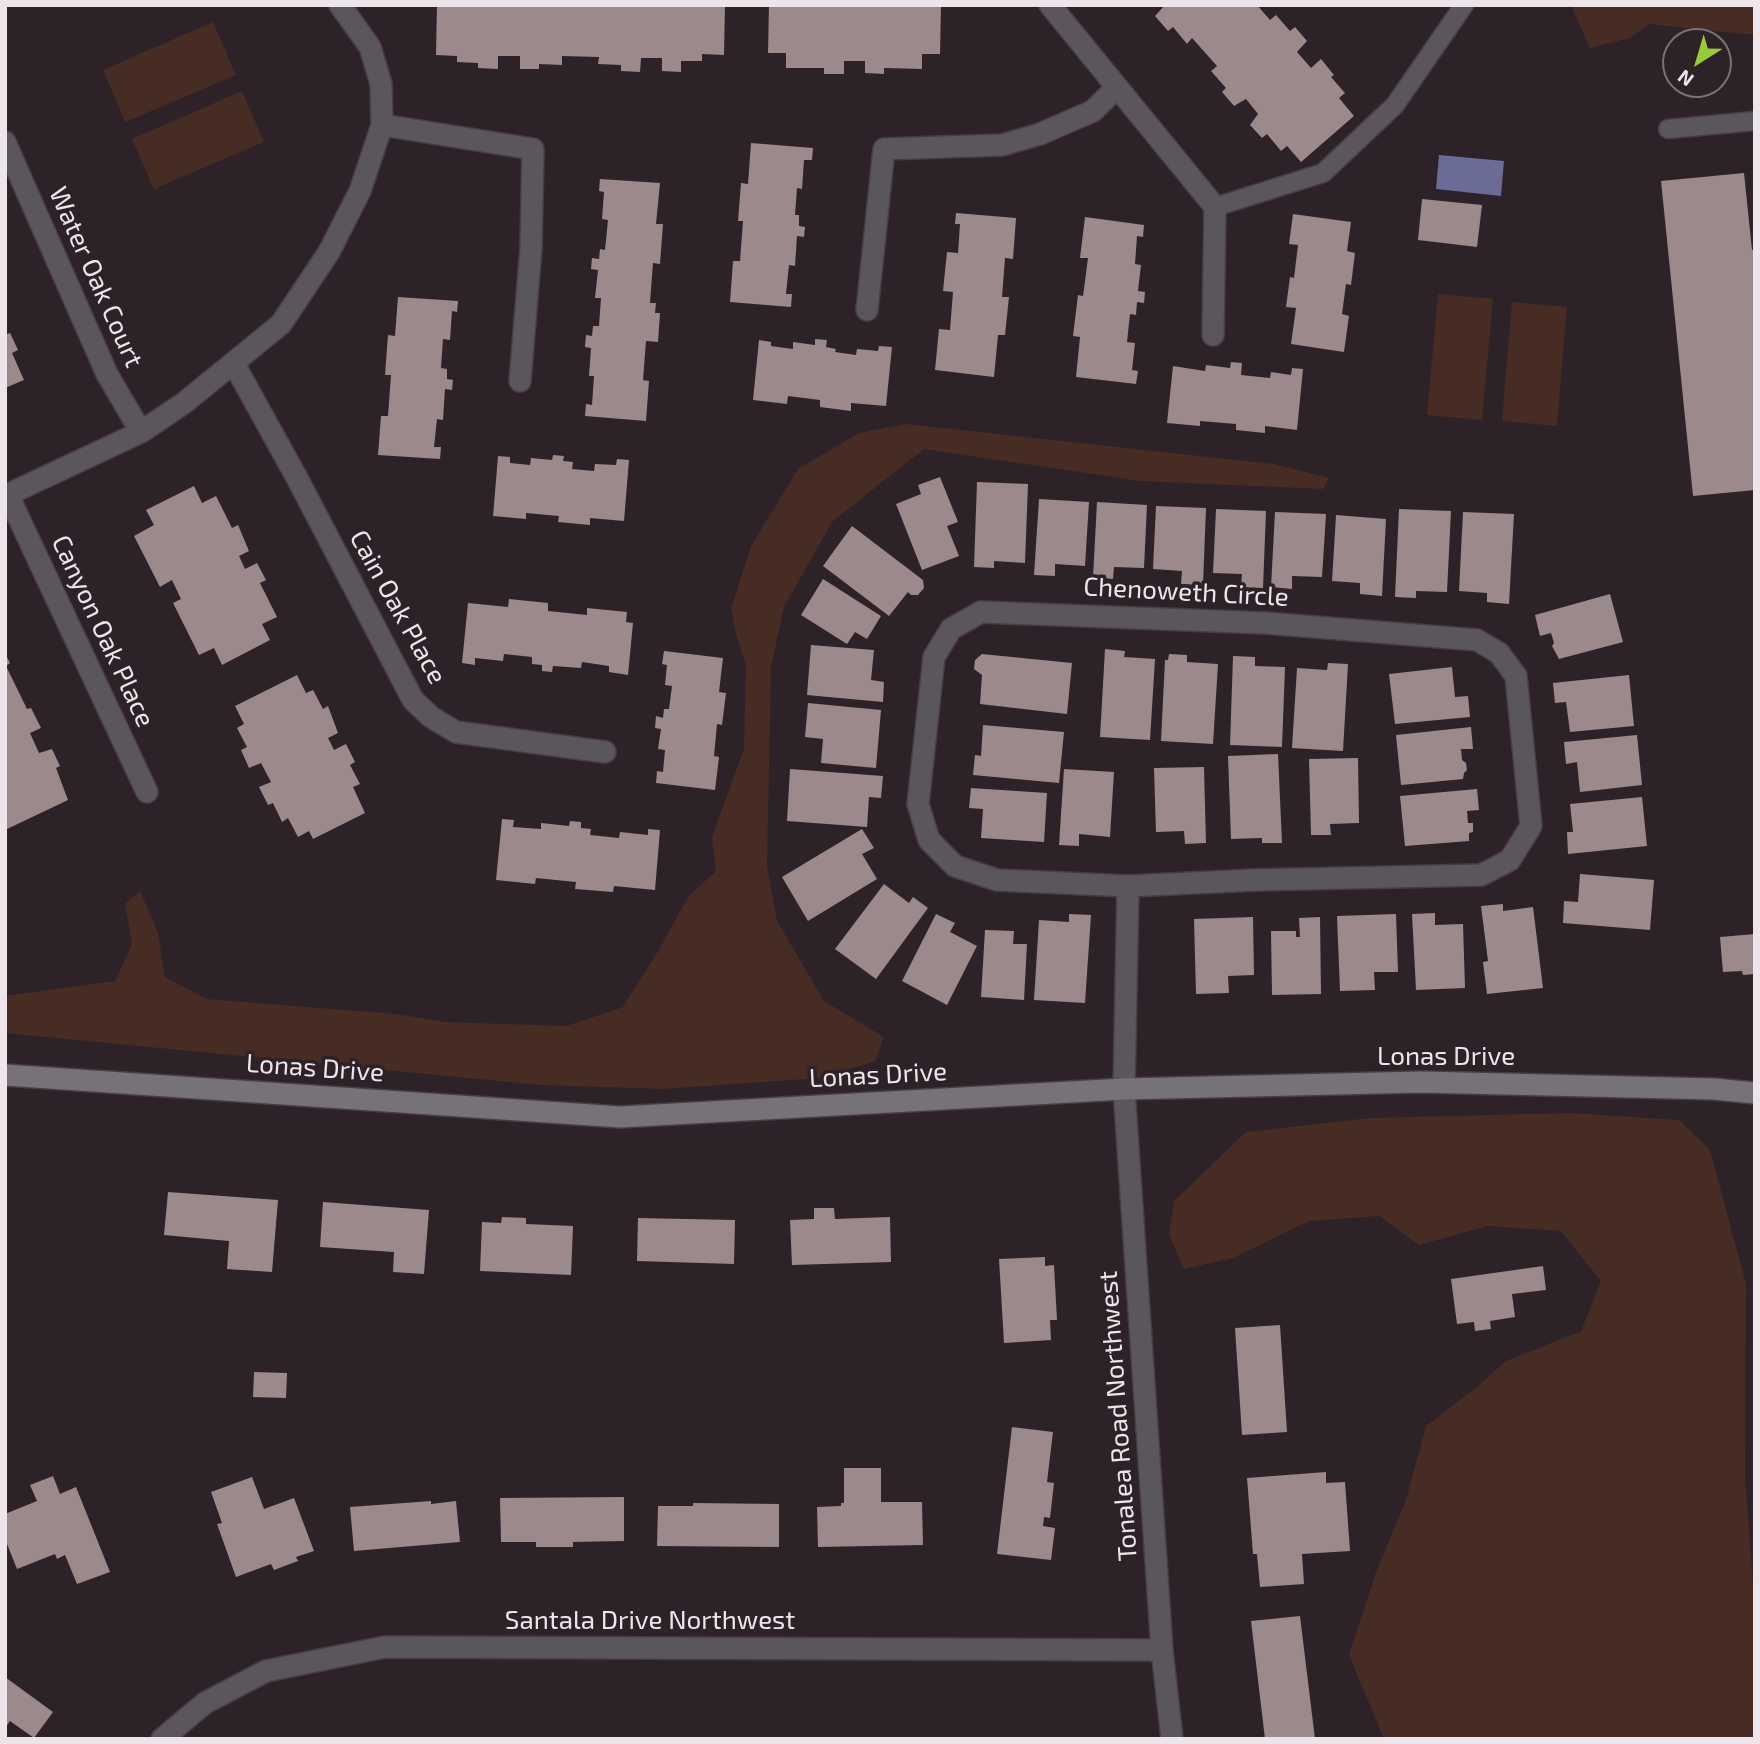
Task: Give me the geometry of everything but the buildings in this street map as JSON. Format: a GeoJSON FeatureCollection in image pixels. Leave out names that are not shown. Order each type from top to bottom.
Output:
{"type":"FeatureCollection","features":[{"type":"Feature","properties":{"kind":"street"},"geometry":{"type":"LineString","coordinates":[[7,495],[141,432],[184,403],[281,324],[329,252],[360,191],[382,125],[381,84],[370,47],[340,5]]}},
{"type":"Feature","properties":{"kind":"street"},"geometry":{"type":"LineString","coordinates":[[1050,5],[1215,207],[1213,335]]}},
{"type":"Feature","properties":{"kind":"street"},"geometry":{"type":"LineString","coordinates":[[867,310],[884,149],[1002,145],[1040,134],[1093,111],[1117,87]]}},
{"type":"Feature","properties":{"kind":"street"},"geometry":{"type":"LineString","coordinates":[[382,125],[533,149],[531,248],[520,381]]}},
{"type":"Feature","properties":{"kind":"street","name":"Water Oak Court"},"geometry":{"type":"LineString","coordinates":[[5,142],[107,374],[141,432]]}},
{"type":"Feature","properties":{"kind":"street","name":"Cain Oak Place"},"geometry":{"type":"LineString","coordinates":[[234,364],[413,700],[432,717],[456,732],[605,752]]}},
{"type":"Feature","properties":{"kind":"street","name":"Canyon Oak Place"},"geometry":{"type":"LineString","coordinates":[[7,495],[147,792]]}},
{"type":"Feature","properties":{"kind":"street","name":"Chenoweth Circle"},"geometry":{"type":"LineString","coordinates":[[981,611],[1265,623],[1477,640],[1499,653],[1516,676],[1531,826],[1510,860],[1481,875],[1128,886],[997,880],[955,866],[929,840],[919,804],[934,657],[951,628],[981,611]]}},
{"type":"Feature","properties":{"kind":"street","name":"Tonalea Road Northwest"},"geometry":{"type":"LineString","coordinates":[[1128,886],[1124,1089],[1162,1650],[1172,1739]]}},
{"type":"Feature","properties":{"kind":"street","name":"Lonas Drive"},"geometry":{"type":"LineString","coordinates":[[5,1075],[620,1117],[1124,1089],[1421,1082],[1714,1089],[1755,1093]]}},
{"type":"Feature","properties":{"kind":"street","name":"Santala Drive Northwest"},"geometry":{"type":"LineString","coordinates":[[162,1739],[205,1703],[266,1671],[385,1647],[1162,1650]]}},
{"type":"Feature","properties":{"kind":"lane"},"geometry":{"type":"LineString","coordinates":[[1215,207],[1323,173],[1395,105],[1464,5]]}},
{"type":"Feature","properties":{"kind":"lane"},"geometry":{"type":"LineString","coordinates":[[1668,128],[1755,121]]}},
{"type":"Feature","properties":{"kind":"shaded area"},"geometry":{"type":"Polygon","coordinates":[[[1571,5],[1755,5],[1755,35],[1732,33],[1732,28],[1688,28],[1649,24],[1630,38],[1590,48],[1571,5]]]}},
{"type":"Feature","properties":{"kind":"shaded area"},"geometry":{"type":"Polygon","coordinates":[[[213,22],[236,75],[125,122],[103,70],[213,22]]]}},
{"type":"Feature","properties":{"kind":"shaded area"},"geometry":{"type":"Polygon","coordinates":[[[242,91],[264,142],[154,189],[132,139],[242,91]]]}},
{"type":"Feature","properties":{"kind":"shaded area"},"geometry":{"type":"Polygon","coordinates":[[[1438,294],[1493,299],[1482,420],[1427,415],[1438,294]]]}},
{"type":"Feature","properties":{"kind":"shaded area"},"geometry":{"type":"Polygon","coordinates":[[[1512,302],[1567,307],[1557,426],[1502,421],[1512,302]]]}},
{"type":"Feature","properties":{"kind":"shaded area"},"geometry":{"type":"Polygon","coordinates":[[[906,424],[1273,464],[1329,478],[1323,489],[1140,481],[924,449],[832,522],[784,607],[771,667],[767,866],[777,921],[824,1001],[884,1037],[875,1061],[820,1078],[663,1089],[540,1085],[5,1033],[5,996],[115,981],[132,944],[125,904],[140,891],[158,933],[165,977],[206,999],[395,1014],[445,1022],[566,1026],[623,1007],[688,897],[716,871],[712,837],[744,749],[746,665],[731,609],[751,546],[798,469],[859,433],[906,424]]]}},
{"type":"Feature","properties":{"kind":"shaded area"},"geometry":{"type":"Polygon","coordinates":[[[1570,1113],[1679,1120],[1710,1150],[1746,1284],[1745,1476],[1755,1609],[1755,1739],[1384,1739],[1349,1655],[1376,1572],[1406,1500],[1426,1426],[1506,1361],[1581,1331],[1601,1281],[1561,1231],[1488,1226],[1419,1245],[1379,1216],[1309,1221],[1233,1258],[1184,1269],[1169,1234],[1174,1201],[1246,1132],[1370,1118],[1570,1113]]]}},
{"type":"Feature","properties":{"kind":"water"},"geometry":{"type":"Polygon","coordinates":[[[1439,155],[1504,161],[1501,196],[1436,189],[1439,155]]]}}]}
